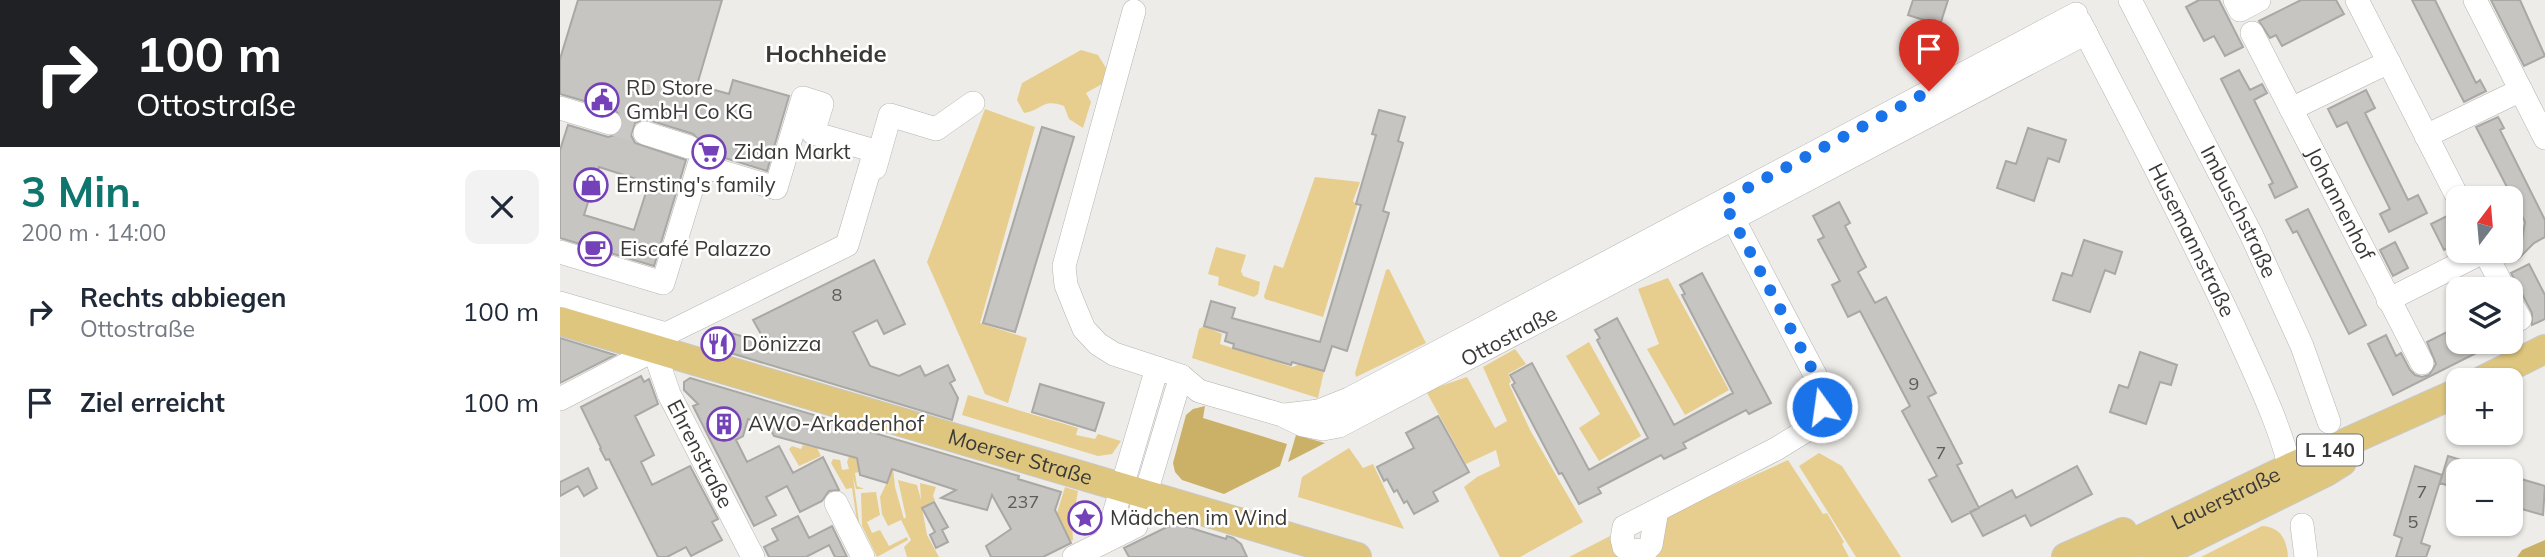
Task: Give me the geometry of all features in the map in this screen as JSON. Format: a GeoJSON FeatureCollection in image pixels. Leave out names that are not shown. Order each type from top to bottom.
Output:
{"type":"FeatureCollection","features":[{"type":"Feature","properties":{"kind":"main road","name":"Moerser Straße"},"geometry":{"type":"LineString","coordinates":[[560,321],[1357,557]]}},
{"type":"Feature","properties":{"kind":"main road"},"geometry":{"type":"LineString","coordinates":[[2507,368],[2545,349]]}},
{"type":"Feature","properties":{"kind":"main road","name":"Lauerstraße"},"geometry":{"type":"LineString","coordinates":[[2154,557],[2293,478],[2446,398]]}},
{"type":"Feature","properties":{"kind":"main road","name":"Lauerstraße"},"geometry":{"type":"LineString","coordinates":[[2104,557],[2213,505],[2293,478]]}},
{"type":"Feature","properties":{"kind":"main road"},"geometry":{"type":"LineString","coordinates":[[2066,557],[2114,535],[2213,505]]}},
{"type":"Feature","properties":{"kind":"street"},"geometry":{"type":"LineString","coordinates":[[2357,0],[2452,186]]}},
{"type":"Feature","properties":{"kind":"street"},"geometry":{"type":"LineString","coordinates":[[2475,0],[2545,138]]}},
{"type":"Feature","properties":{"kind":"street","name":"Imbuschstraße"},"geometry":{"type":"LineString","coordinates":[[2139,3],[2298,337],[2329,422]]}},
{"type":"Feature","properties":{"kind":"street","name":"Ottostraße"},"geometry":{"type":"LineString","coordinates":[[1133,11],[1064,266],[1066,285],[1084,329],[1097,344],[1114,354],[1181,376],[1199,391],[1282,415],[1319,411],[1349,399],[1728,210],[2077,16]]}},
{"type":"Feature","properties":{"kind":"street","name":"Johannenhof"},"geometry":{"type":"LineString","coordinates":[[2247,14],[2291,109],[2422,363]]}},
{"type":"Feature","properties":{"kind":"street","name":"Husemannstraße"},"geometry":{"type":"LineString","coordinates":[[2077,16],[2210,276],[2252,367],[2293,478]]}},
{"type":"Feature","properties":{"kind":"street"},"geometry":{"type":"LineString","coordinates":[[2291,109],[2389,62]]}},
{"type":"Feature","properties":{"kind":"street"},"geometry":{"type":"LineString","coordinates":[[2426,136],[2521,90]]}},
{"type":"Feature","properties":{"kind":"street"},"geometry":{"type":"LineString","coordinates":[[560,252],[663,283],[699,165],[776,188],[803,98],[822,104],[813,133],[875,151],[847,245],[666,334],[560,303]]}},
{"type":"Feature","properties":{"kind":"street"},"geometry":{"type":"LineString","coordinates":[[715,324],[851,251],[890,115],[936,129],[973,103]]}},
{"type":"Feature","properties":{"kind":"street"},"geometry":{"type":"LineString","coordinates":[[560,108],[610,123]]}},
{"type":"Feature","properties":{"kind":"street"},"geometry":{"type":"LineString","coordinates":[[645,133],[689,146]]}},
{"type":"Feature","properties":{"kind":"street"},"geometry":{"type":"LineString","coordinates":[[1657,510],[1776,449],[1807,430],[1822,407],[1822,388],[1728,210]]}},
{"type":"Feature","properties":{"kind":"street"},"geometry":{"type":"LineString","coordinates":[[2388,300],[2461,263]]}},
{"type":"Feature","properties":{"kind":"street"},"geometry":{"type":"LineString","coordinates":[[560,399],[654,350]]}},
{"type":"Feature","properties":{"kind":"street","name":"Ehrenstraße"},"geometry":{"type":"LineString","coordinates":[[654,350],[669,394],[753,557]]}},
{"type":"Feature","properties":{"kind":"street"},"geometry":{"type":"LineString","coordinates":[[1134,492],[1157,368]]}},
{"type":"Feature","properties":{"kind":"street"},"geometry":{"type":"LineString","coordinates":[[1074,557],[1106,541],[1134,492],[1181,376]]}},
{"type":"Feature","properties":{"kind":"street"},"geometry":{"type":"LineString","coordinates":[[836,503],[863,557]]}},
{"type":"Feature","properties":{"kind":"street"},"geometry":{"type":"LineString","coordinates":[[2302,525],[2306,557]]}},
{"type":"Feature","properties":{"kind":"shaded area"},"geometry":{"type":"Polygon","coordinates":[[[1081,50],[1098,55],[1106,68],[1102,84],[1086,93],[1091,102],[1083,128],[1069,119],[1064,106],[1057,104],[1047,104],[1024,113],[1017,100],[1022,83],[1081,50]]]}},
{"type":"Feature","properties":{"kind":"shaded area"},"geometry":{"type":"Polygon","coordinates":[[[985,109],[1035,127],[980,323],[1027,338],[1008,403],[985,394],[927,262],[985,109]]]}},
{"type":"Feature","properties":{"kind":"shaded area"},"geometry":{"type":"Polygon","coordinates":[[[1315,177],[1360,182],[1353,201],[1357,206],[1323,317],[1265,299],[1264,296],[1274,265],[1283,268],[1315,177]]]}},
{"type":"Feature","properties":{"kind":"shaded area"},"geometry":{"type":"Polygon","coordinates":[[[1216,247],[1246,255],[1241,271],[1243,276],[1260,282],[1258,294],[1254,297],[1218,285],[1219,277],[1208,274],[1216,247]]]}},
{"type":"Feature","properties":{"kind":"shaded area"},"geometry":{"type":"Polygon","coordinates":[[[1389,269],[1426,343],[1356,377],[1386,270],[1389,269]]]}},
{"type":"Feature","properties":{"kind":"shaded area"},"geometry":{"type":"Polygon","coordinates":[[[1668,278],[1729,390],[1685,415],[1647,349],[1659,344],[1638,289],[1668,278]]]}},
{"type":"Feature","properties":{"kind":"shaded area"},"geometry":{"type":"Polygon","coordinates":[[[1204,326],[1222,334],[1220,344],[1292,367],[1300,364],[1324,371],[1318,398],[1192,358],[1199,329],[1204,326]]]}},
{"type":"Feature","properties":{"kind":"shaded area"},"geometry":{"type":"Polygon","coordinates":[[[1589,342],[1641,436],[1599,461],[1579,428],[1600,414],[1566,356],[1589,342]]]}},
{"type":"Feature","properties":{"kind":"shaded area"},"geometry":{"type":"Polygon","coordinates":[[[1515,349],[1526,364],[1508,374],[1511,381],[1509,384],[1530,430],[1583,522],[1520,557],[1500,557],[1464,487],[1500,466],[1496,450],[1466,464],[1426,391],[1467,377],[1495,428],[1507,421],[1483,367],[1515,349]]]}},
{"type":"Feature","properties":{"kind":"shaded area"},"geometry":{"type":"Polygon","coordinates":[[[968,395],[1078,428],[1076,435],[1095,439],[1098,434],[1121,441],[1112,454],[1098,456],[962,415],[968,395]]]}},
{"type":"Feature","properties":{"kind":"shaded area"},"geometry":{"type":"Polygon","coordinates":[[[1205,406],[1203,418],[1287,444],[1280,466],[1224,494],[1182,480],[1175,472],[1173,463],[1186,415],[1193,409],[1205,406]]]}},
{"type":"Feature","properties":{"kind":"shaded area"},"geometry":{"type":"Polygon","coordinates":[[[1296,435],[1325,443],[1288,462],[1296,435]]]}},
{"type":"Feature","properties":{"kind":"shaded area"},"geometry":{"type":"Polygon","coordinates":[[[803,445],[817,448],[821,456],[799,466],[789,449],[792,446],[801,449],[803,445]]]}},
{"type":"Feature","properties":{"kind":"shaded area"},"geometry":{"type":"Polygon","coordinates":[[[1349,448],[1363,468],[1373,464],[1404,529],[1298,497],[1302,477],[1349,448]]]}},
{"type":"Feature","properties":{"kind":"shaded area"},"geometry":{"type":"Polygon","coordinates":[[[1819,453],[1842,466],[1901,557],[1856,557],[1799,466],[1819,453]]]}},
{"type":"Feature","properties":{"kind":"shaded area"},"geometry":{"type":"Polygon","coordinates":[[[849,456],[858,459],[859,472],[855,473],[857,486],[864,489],[856,489],[853,477],[860,529],[874,557],[858,528],[852,488],[846,489],[831,463],[833,459],[840,460],[842,470],[849,469],[849,456]]]}},
{"type":"Feature","properties":{"kind":"shaded area"},"geometry":{"type":"Polygon","coordinates":[[[1788,460],[1823,514],[1827,513],[1844,542],[1842,544],[1849,557],[1646,557],[1661,518],[1788,460]]]}},
{"type":"Feature","properties":{"kind":"shaded area"},"geometry":{"type":"Polygon","coordinates":[[[888,467],[893,468],[904,519],[906,517],[898,480],[917,485],[921,500],[920,483],[936,487],[933,496],[935,500],[922,508],[927,535],[939,557],[907,557],[904,547],[911,540],[901,520],[888,526],[882,514],[880,497],[887,482],[888,467]]]}},
{"type":"Feature","properties":{"kind":"shaded area"},"geometry":{"type":"Polygon","coordinates":[[[1065,487],[1078,491],[1072,525],[1073,540],[1070,541],[1057,513],[1065,487]]]}},
{"type":"Feature","properties":{"kind":"shaded area"},"geometry":{"type":"Polygon","coordinates":[[[876,492],[880,515],[867,522],[872,533],[880,530],[889,546],[907,537],[908,540],[877,557],[862,526],[861,493],[876,492]]]}},
{"type":"Feature","properties":{"kind":"shaded area"},"geometry":{"type":"Polygon","coordinates":[[[2262,526],[2274,529],[2282,536],[2288,557],[2201,557],[2262,526]]]}},
{"type":"Feature","properties":{"kind":"shaded area"},"geometry":{"type":"Polygon","coordinates":[[[1616,533],[1636,557],[1569,557],[1616,533]]]}},
{"type":"Feature","properties":{"kind":"shaded area"},"geometry":{"type":"Polygon","coordinates":[[[2545,540],[2545,557],[2517,557],[2522,550],[2545,540]]]}},
{"type":"Feature","properties":{"kind":"building"},"geometry":{"type":"Polygon","coordinates":[[[578,0],[722,0],[697,85],[729,94],[733,80],[789,96],[767,171],[702,151],[702,143],[693,134],[641,120],[635,123],[631,135],[635,143],[686,160],[654,266],[560,238],[560,150],[568,125],[608,137],[619,134],[624,126],[623,119],[615,110],[560,94],[560,59],[578,0]],[[599,167],[584,215],[634,230],[649,183],[599,167]]]}},
{"type":"Feature","properties":{"kind":"building"},"geometry":{"type":"Polygon","coordinates":[[[1913,0],[1948,0],[1940,25],[1908,15],[1913,0]]]}},
{"type":"Feature","properties":{"kind":"building"},"geometry":{"type":"Polygon","coordinates":[[[2199,0],[2219,0],[2243,47],[2225,56],[2214,36],[2204,41],[2186,7],[2199,0]]]}},
{"type":"Feature","properties":{"kind":"building"},"geometry":{"type":"Polygon","coordinates":[[[2301,0],[2336,0],[2344,14],[2282,46],[2276,35],[2270,38],[2259,21],[2301,0]]]}},
{"type":"Feature","properties":{"kind":"building"},"geometry":{"type":"Polygon","coordinates":[[[2412,0],[2435,0],[2476,83],[2480,80],[2486,91],[2464,102],[2412,0]]]}},
{"type":"Feature","properties":{"kind":"building"},"geometry":{"type":"Polygon","coordinates":[[[2491,0],[2520,0],[2545,56],[2524,66],[2491,0]]]}},
{"type":"Feature","properties":{"kind":"building"},"geometry":{"type":"Polygon","coordinates":[[[2239,70],[2250,90],[2262,84],[2267,93],[2254,100],[2297,187],[2275,198],[2269,185],[2273,183],[2221,79],[2239,70]]]}},
{"type":"Feature","properties":{"kind":"building"},"geometry":{"type":"Polygon","coordinates":[[[2366,90],[2375,108],[2365,113],[2408,200],[2418,195],[2427,213],[2389,232],[2380,214],[2390,209],[2347,122],[2337,127],[2328,109],[2366,90]]]}},
{"type":"Feature","properties":{"kind":"building"},"geometry":{"type":"Polygon","coordinates":[[[1379,110],[1405,117],[1398,141],[1403,143],[1383,211],[1389,213],[1347,351],[1332,346],[1324,371],[1292,362],[1291,365],[1233,348],[1234,344],[1225,341],[1227,333],[1204,326],[1211,301],[1235,308],[1232,318],[1320,342],[1361,205],[1356,204],[1376,135],[1372,134],[1379,110]]]}},
{"type":"Feature","properties":{"kind":"building"},"geometry":{"type":"Polygon","coordinates":[[[2498,117],[2504,128],[2500,130],[2545,220],[2545,237],[2524,253],[2524,186],[2506,186],[2476,127],[2498,117]]]}},
{"type":"Feature","properties":{"kind":"building"},"geometry":{"type":"Polygon","coordinates":[[[1042,127],[1074,137],[1015,332],[983,323],[1042,127]]]}},
{"type":"Feature","properties":{"kind":"building"},"geometry":{"type":"Polygon","coordinates":[[[2028,128],[2066,140],[2059,162],[2048,158],[2034,201],[1997,188],[2006,161],[2016,164],[2028,128]]]}},
{"type":"Feature","properties":{"kind":"building"},"geometry":{"type":"Polygon","coordinates":[[[1839,202],[1850,223],[1845,226],[1866,267],[1858,272],[1875,303],[1886,297],[1936,393],[1928,397],[1962,463],[1957,465],[1979,508],[1952,522],[1929,480],[1937,476],[1902,411],[1910,406],[1860,311],[1848,317],[1832,285],[1840,281],[1818,240],[1824,237],[1813,216],[1839,202]]]}},
{"type":"Feature","properties":{"kind":"building"},"geometry":{"type":"Polygon","coordinates":[[[2308,209],[2366,325],[2349,334],[2297,231],[2293,233],[2286,220],[2308,209]]]}},
{"type":"Feature","properties":{"kind":"building"},"geometry":{"type":"Polygon","coordinates":[[[2446,216],[2446,249],[2444,250],[2431,224],[2446,216]]]}},
{"type":"Feature","properties":{"kind":"building"},"geometry":{"type":"Polygon","coordinates":[[[2084,240],[2122,252],[2115,274],[2105,270],[2090,312],[2053,300],[2062,273],[2072,276],[2084,240]]]}},
{"type":"Feature","properties":{"kind":"building"},"geometry":{"type":"Polygon","coordinates":[[[2395,242],[2408,268],[2393,276],[2380,250],[2395,242]]]}},
{"type":"Feature","properties":{"kind":"building"},"geometry":{"type":"Polygon","coordinates":[[[874,260],[905,324],[884,334],[877,320],[853,332],[870,366],[899,376],[920,366],[925,376],[948,365],[955,380],[950,383],[958,398],[952,420],[714,348],[717,336],[724,331],[766,343],[753,320],[874,260]]]}},
{"type":"Feature","properties":{"kind":"building"},"geometry":{"type":"Polygon","coordinates":[[[2529,264],[2545,295],[2545,319],[2532,325],[2532,313],[2523,296],[2523,277],[2513,277],[2511,273],[2529,264]]]}},
{"type":"Feature","properties":{"kind":"building"},"geometry":{"type":"Polygon","coordinates":[[[1702,273],[1771,403],[1749,414],[1746,410],[1683,443],[1686,448],[1664,459],[1661,455],[1598,488],[1601,493],[1579,504],[1562,473],[1559,474],[1512,385],[1515,383],[1510,375],[1532,363],[1589,470],[1648,438],[1597,340],[1600,338],[1595,330],[1617,318],[1674,425],[1733,393],[1682,295],[1685,294],[1680,285],[1702,273]]]}},
{"type":"Feature","properties":{"kind":"building"},"geometry":{"type":"Polygon","coordinates":[[[2446,332],[2446,354],[2474,354],[2393,395],[2368,344],[2386,335],[2396,356],[2401,353],[2410,370],[2422,377],[2429,375],[2436,364],[2427,342],[2446,332]]]}},
{"type":"Feature","properties":{"kind":"building"},"geometry":{"type":"Polygon","coordinates":[[[560,338],[615,355],[560,383],[560,338]]]}},
{"type":"Feature","properties":{"kind":"building"},"geometry":{"type":"Polygon","coordinates":[[[2140,352],[2177,365],[2171,385],[2160,382],[2146,424],[2110,412],[2119,385],[2128,388],[2140,352]]]}},
{"type":"Feature","properties":{"kind":"building"},"geometry":{"type":"Polygon","coordinates":[[[641,376],[644,382],[649,379],[658,404],[635,416],[654,455],[641,462],[652,485],[690,466],[718,519],[712,522],[722,540],[691,556],[686,547],[667,557],[658,557],[609,459],[606,460],[600,449],[581,407],[641,376]]]}},
{"type":"Feature","properties":{"kind":"building"},"geometry":{"type":"Polygon","coordinates":[[[690,378],[1019,476],[1018,479],[1061,492],[1055,510],[1071,543],[1043,557],[991,557],[986,546],[1011,529],[992,495],[987,510],[941,498],[956,490],[892,469],[887,483],[860,475],[857,458],[774,436],[768,425],[748,419],[743,436],[736,440],[747,462],[779,446],[793,473],[823,457],[839,490],[829,491],[822,501],[800,512],[787,486],[766,497],[776,515],[754,526],[693,406],[698,404],[684,390],[684,382],[690,378]]]}},
{"type":"Feature","properties":{"kind":"building"},"geometry":{"type":"Polygon","coordinates":[[[1040,384],[1104,403],[1095,431],[1032,412],[1040,384]]]}},
{"type":"Feature","properties":{"kind":"building"},"geometry":{"type":"Polygon","coordinates":[[[1438,416],[1469,472],[1433,492],[1438,501],[1414,514],[1397,490],[1394,492],[1387,479],[1384,481],[1377,467],[1414,448],[1406,433],[1438,416]]]}},
{"type":"Feature","properties":{"kind":"building"},"geometry":{"type":"Polygon","coordinates":[[[2446,463],[2446,485],[2440,483],[2446,463]]]}},
{"type":"Feature","properties":{"kind":"building"},"geometry":{"type":"Polygon","coordinates":[[[2077,466],[2092,494],[2031,526],[2025,515],[1983,536],[1970,512],[2012,490],[2016,498],[2077,466]]]}},
{"type":"Feature","properties":{"kind":"building"},"geometry":{"type":"Polygon","coordinates":[[[2415,466],[2442,475],[2421,543],[2430,546],[2426,557],[2396,557],[2402,538],[2394,535],[2415,466]]]}},
{"type":"Feature","properties":{"kind":"building"},"geometry":{"type":"Polygon","coordinates":[[[588,468],[597,488],[584,496],[578,486],[560,496],[560,482],[588,468]]]}},
{"type":"Feature","properties":{"kind":"building"},"geometry":{"type":"Polygon","coordinates":[[[2523,480],[2545,486],[2543,515],[2523,509],[2523,480]]]}},
{"type":"Feature","properties":{"kind":"building"},"geometry":{"type":"Polygon","coordinates":[[[934,502],[948,527],[942,530],[948,542],[936,548],[930,535],[935,532],[922,508],[934,502]]]}},
{"type":"Feature","properties":{"kind":"building"},"geometry":{"type":"Polygon","coordinates":[[[798,516],[809,538],[832,526],[847,557],[835,557],[829,545],[806,557],[769,557],[764,547],[778,540],[772,529],[798,516]]]}},
{"type":"Feature","properties":{"kind":"building"},"geometry":{"type":"Polygon","coordinates":[[[1175,523],[1226,539],[1227,536],[1233,538],[1241,544],[1247,557],[1129,557],[1124,548],[1175,523]]]}},
{"type":"Feature","properties":{"kind":"tunnel"},"geometry":{"type":"LineString","coordinates":[[610,123],[645,133]]}},
{"type":"Feature","properties":{"kind":"place","name":"RD Store GmbH Co KG"},"geometry":{"type":"Point","coordinates":[602,100]}},
{"type":"Feature","properties":{"kind":"place","name":"Zidan Markt"},"geometry":{"type":"Point","coordinates":[709,152]}},
{"type":"Feature","properties":{"kind":"place","name":"Ernsting's family"},"geometry":{"type":"Point","coordinates":[591,185]}},
{"type":"Feature","properties":{"kind":"place","name":"Eiscafé Palazzo"},"geometry":{"type":"Point","coordinates":[595,249]}},
{"type":"Feature","properties":{"kind":"place","name":"Dönizza"},"geometry":{"type":"Point","coordinates":[718,344]}},
{"type":"Feature","properties":{"kind":"place","name":"AWO-Arkadenhof"},"geometry":{"type":"Point","coordinates":[724,424]}},
{"type":"Feature","properties":{"kind":"place","name":"Mädchen im Wind"},"geometry":{"type":"Point","coordinates":[1085,518]}},
{"type":"Feature","properties":{"kind":"district","name":"Hochheide"},"geometry":{"type":"Point","coordinates":[826,54]}},
{"type":"Feature","properties":{"kind":"route"},"geometry":{"type":"LineString","coordinates":[[1822,407],[1822,388],[1723,201],[1929,91]]}}]}
